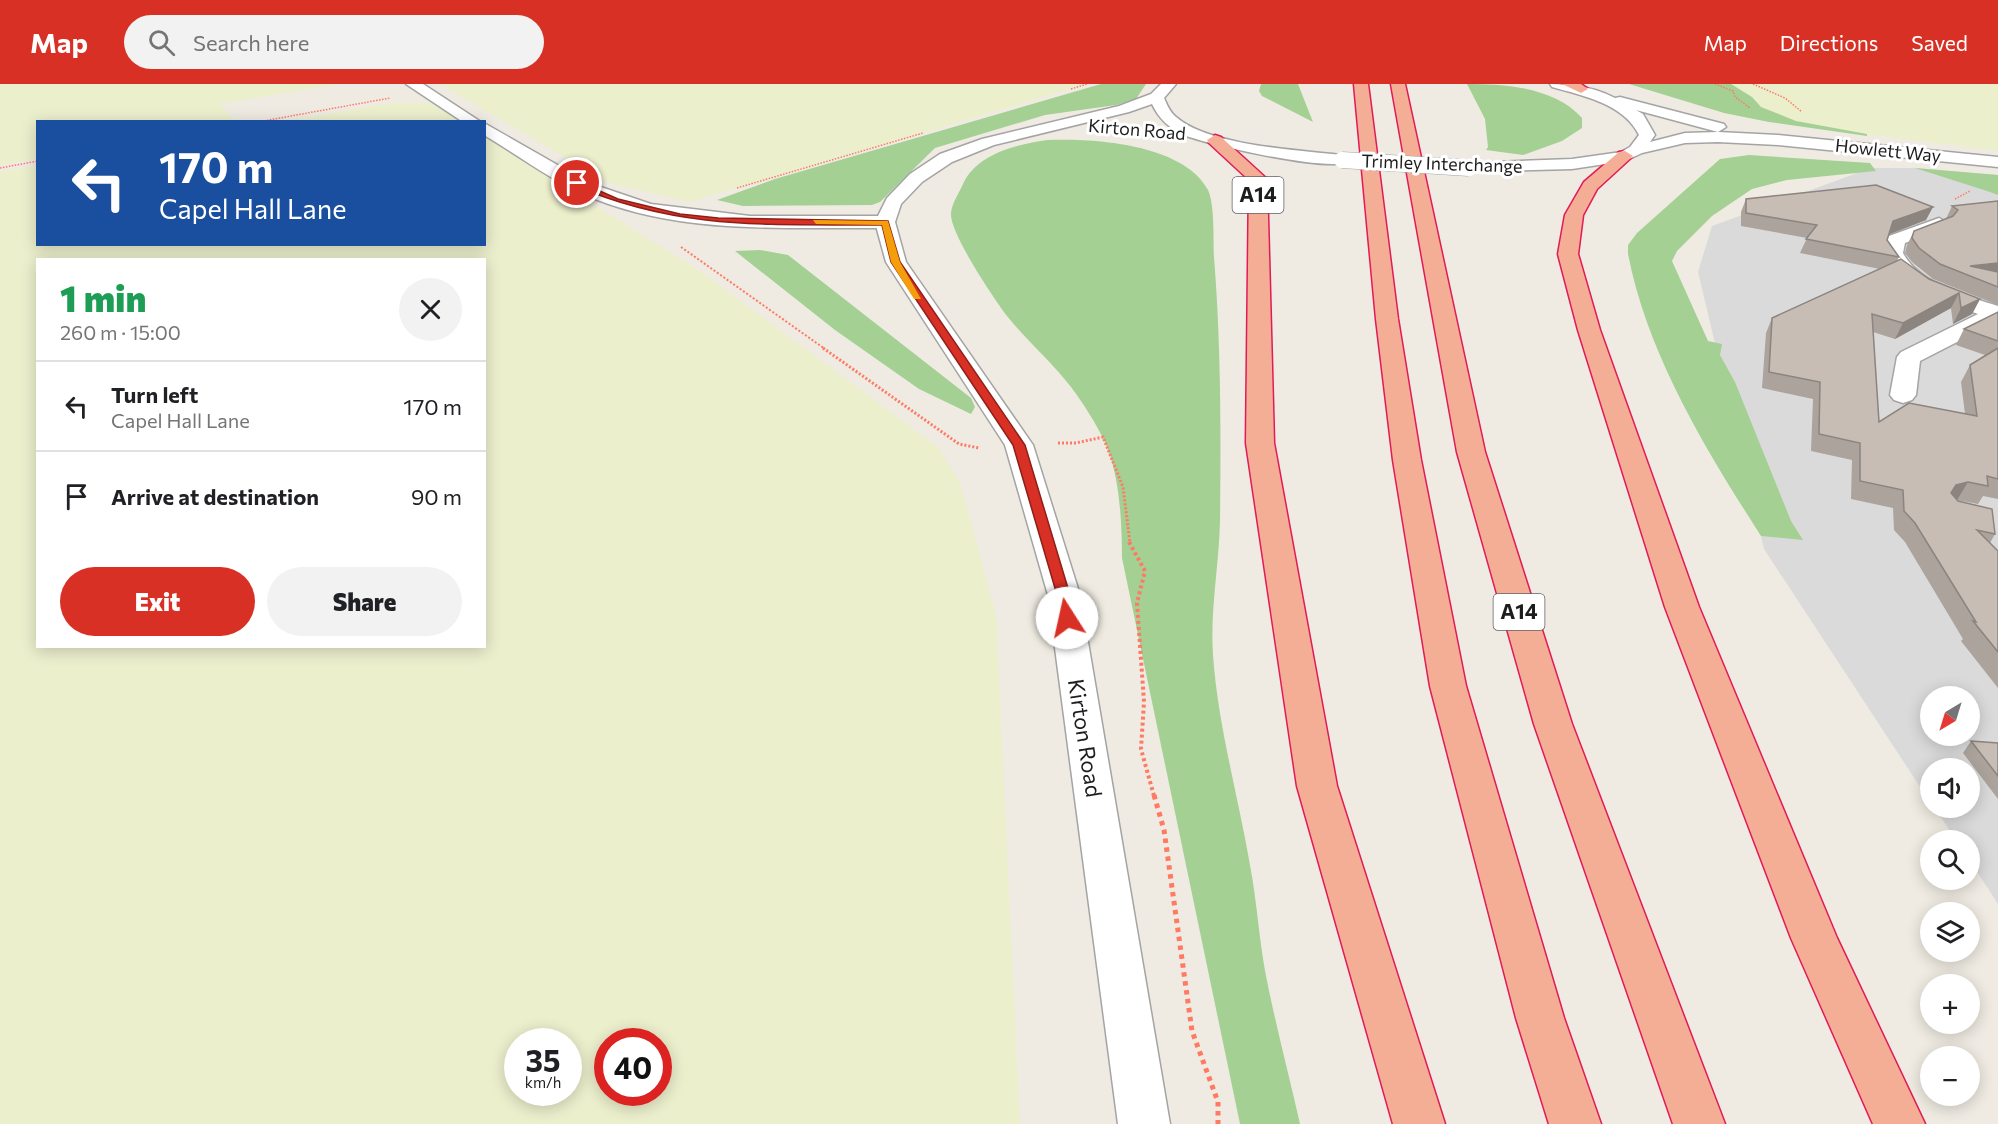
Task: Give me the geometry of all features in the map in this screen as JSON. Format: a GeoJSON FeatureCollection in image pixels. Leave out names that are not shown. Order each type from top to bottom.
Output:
{"type":"FeatureCollection","features":[{"type":"Feature","properties":{"kind":"highway"},"geometry":{"type":"LineString","coordinates":[[1361,84],[1387,319],[1407,460],[1448,686],[1540,1018],[1575,1124]]}},
{"type":"Feature","properties":{"kind":"highway","name":"A14"},"geometry":{"type":"LineString","coordinates":[[1398,84],[1471,452],[1553,724],[1699,1124]]}},
{"type":"Feature","properties":{"kind":"highway","name":"A14"},"geometry":{"type":"LineString","coordinates":[[1208,137],[1258,179],[1260,443],[1317,786],[1419,1124]]}},
{"type":"Feature","properties":{"kind":"highway"},"geometry":{"type":"LineString","coordinates":[[1630,153],[1590,186],[1574,215],[1568,254],[1589,330],[1682,607],[1814,938],[1899,1124]]}},
{"type":"Feature","properties":{"kind":"street"},"geometry":{"type":"LineString","coordinates":[[1156,97],[1169,84]]}},
{"type":"Feature","properties":{"kind":"street"},"geometry":{"type":"LineString","coordinates":[[1557,84],[1575,86],[1598,95],[1638,117],[1647,135],[1630,153]]}},
{"type":"Feature","properties":{"kind":"street"},"geometry":{"type":"LineString","coordinates":[[419,88],[471,120]]}},
{"type":"Feature","properties":{"kind":"street","name":"Howlett Way"},"geometry":{"type":"LineString","coordinates":[[1598,95],[1663,114],[1778,140]]}},
{"type":"Feature","properties":{"kind":"street","name":"Kirton Road"},"geometry":{"type":"LineString","coordinates":[[1144,1124],[1064,595],[1019,445],[896,262],[885,222],[893,202],[916,178],[946,158],[988,142],[1037,128],[1124,109],[1156,97]]}},
{"type":"Feature","properties":{"kind":"street","name":"Trimley Interchange"},"geometry":{"type":"LineString","coordinates":[[1156,97],[1163,111],[1174,123],[1208,137],[1342,160],[1469,168],[1572,164],[1630,153]]}},
{"type":"Feature","properties":{"kind":"street","name":"Kirton Road"},"geometry":{"type":"LineString","coordinates":[[1037,128],[1118,125]]}},
{"type":"Feature","properties":{"kind":"street"},"geometry":{"type":"LineString","coordinates":[[486,129],[577,183],[616,200],[680,216],[718,221],[885,222]]}},
{"type":"Feature","properties":{"kind":"street","name":"Kirton Road"},"geometry":{"type":"LineString","coordinates":[[1154,129],[1208,137]]}},
{"type":"Feature","properties":{"kind":"street","name":"Howlett Way"},"geometry":{"type":"LineString","coordinates":[[1630,153],[1685,138],[1778,140],[1998,162]]}},
{"type":"Feature","properties":{"kind":"street"},"geometry":{"type":"LineString","coordinates":[[1940,224],[1905,234],[1896,240],[1891,253],[1896,262],[1931,287],[1997,313]]}},
{"type":"Feature","properties":{"kind":"street"},"geometry":{"type":"LineString","coordinates":[[1903,395],[1909,357],[1997,313]]}},
{"type":"Feature","properties":{"kind":"path"},"geometry":{"type":"LineString","coordinates":[[1065,91],[1087,84]]}},
{"type":"Feature","properties":{"kind":"path"},"geometry":{"type":"LineString","coordinates":[[267,120],[419,88]]}},
{"type":"Feature","properties":{"kind":"path"},"geometry":{"type":"LineString","coordinates":[[735,188],[928,131]]}},
{"type":"Feature","properties":{"kind":"path"},"geometry":{"type":"LineString","coordinates":[[0,168],[36,161]]}},
{"type":"Feature","properties":{"kind":"shaded area"},"geometry":{"type":"Polygon","coordinates":[[[1871,168],[1915,168],[1998,175],[1998,904],[1980,876],[1980,830],[1949,830],[1941,818],[1980,818],[1980,758],[1920,758],[1920,787],[1764,549],[1698,272],[1712,226],[1871,168]]]}},
{"type":"Feature","properties":{"kind":"green space"},"geometry":{"type":"Polygon","coordinates":[[[0,84],[339,84],[219,104],[234,120],[36,120],[36,158],[0,165],[0,84]]]}},
{"type":"Feature","properties":{"kind":"green space"},"geometry":{"type":"Polygon","coordinates":[[[440,84],[1087,84],[690,202],[609,183],[440,84]]]}},
{"type":"Feature","properties":{"kind":"green space"},"geometry":{"type":"Polygon","coordinates":[[[1101,84],[1146,84],[1136,99],[1116,105],[1045,115],[935,148],[880,202],[872,205],[743,206],[717,200],[775,179],[1101,84]]]}},
{"type":"Feature","properties":{"kind":"green space"},"geometry":{"type":"Polygon","coordinates":[[[1261,84],[1298,84],[1313,122],[1262,96],[1259,91],[1261,84]]]}},
{"type":"Feature","properties":{"kind":"green space"},"geometry":{"type":"Polygon","coordinates":[[[1467,84],[1529,89],[1544,94],[1571,108],[1582,118],[1582,128],[1562,141],[1523,155],[1486,150],[1488,147],[1485,119],[1467,84]]]}},
{"type":"Feature","properties":{"kind":"green space"},"geometry":{"type":"Polygon","coordinates":[[[1629,84],[1731,84],[1752,97],[1761,107],[1796,121],[1867,134],[1867,136],[1724,113],[1629,84]]]}},
{"type":"Feature","properties":{"kind":"green space"},"geometry":{"type":"Polygon","coordinates":[[[1731,84],[1998,84],[1998,151],[1867,134],[1796,121],[1761,107],[1752,97],[1731,84]]]}},
{"type":"Feature","properties":{"kind":"green space"},"geometry":{"type":"Polygon","coordinates":[[[392,103],[430,103],[458,120],[292,120],[392,103]]]}},
{"type":"Feature","properties":{"kind":"green space"},"geometry":{"type":"Polygon","coordinates":[[[486,138],[703,273],[939,448],[961,485],[996,615],[1020,1124],[0,1124],[0,172],[36,166],[36,246],[486,246],[486,138]]]}},
{"type":"Feature","properties":{"kind":"green space"},"geometry":{"type":"Polygon","coordinates":[[[1048,140],[1089,140],[1159,153],[1179,162],[1196,175],[1208,190],[1210,197],[1213,213],[1218,323],[1220,422],[1220,521],[1213,655],[1224,734],[1252,879],[1266,976],[1300,1124],[1240,1124],[1122,558],[1118,489],[1108,450],[1097,426],[1071,387],[1007,316],[992,295],[964,249],[952,222],[951,213],[954,202],[969,173],[978,165],[1000,152],[1024,144],[1048,140]]]}},
{"type":"Feature","properties":{"kind":"green space"},"geometry":{"type":"Polygon","coordinates":[[[1749,155],[1870,163],[1876,171],[1787,180],[1752,189],[1712,216],[1677,251],[1672,261],[1708,341],[1722,344],[1720,355],[1735,382],[1791,521],[1803,540],[1761,536],[1720,470],[1681,401],[1664,365],[1637,292],[1628,254],[1628,245],[1637,233],[1720,159],[1749,155]]]}},
{"type":"Feature","properties":{"kind":"green space"},"geometry":{"type":"Polygon","coordinates":[[[1915,168],[1998,175],[1998,195],[1990,192],[1915,168]]]}},
{"type":"Feature","properties":{"kind":"green space"},"geometry":{"type":"Polygon","coordinates":[[[760,250],[788,255],[971,398],[975,407],[971,414],[919,389],[835,330],[735,251],[760,250]]]}},
{"type":"Feature","properties":{"kind":"building"},"geometry":{"type":"Polygon","coordinates":[[[1876,185],[1933,207],[1893,221],[1887,240],[1899,257],[1806,239],[1817,225],[1746,213],[1746,199],[1876,185]]]}},
{"type":"Feature","properties":{"kind":"building"},"geometry":{"type":"Polygon","coordinates":[[[1998,201],[1998,263],[1970,266],[1998,272],[1998,287],[1940,264],[1919,248],[1912,238],[1914,231],[1953,216],[1958,210],[1952,206],[1998,201]]]}},
{"type":"Feature","properties":{"kind":"building"},"geometry":{"type":"Polygon","coordinates":[[[1901,259],[1929,279],[1980,299],[1961,308],[1959,293],[1903,323],[1872,314],[1879,422],[1909,403],[1977,416],[1970,365],[1998,348],[1998,479],[1987,476],[1988,486],[1968,482],[1956,485],[1951,493],[1958,501],[1992,509],[1995,534],[1977,530],[1998,551],[1998,652],[1973,621],[1976,622],[1915,523],[1904,511],[1903,490],[1860,481],[1860,443],[1819,434],[1820,382],[1769,372],[1772,318],[1901,259]]]}},
{"type":"Feature","properties":{"kind":"building"},"geometry":{"type":"Polygon","coordinates":[[[1998,312],[1998,341],[1964,329],[1998,312]]]}},
{"type":"Feature","properties":{"kind":"building"},"geometry":{"type":"Polygon","coordinates":[[[1980,742],[1998,743],[1998,776],[1975,746],[1980,746],[1980,742]]]}},
{"type":"Feature","properties":{"kind":"slow traffic"},"geometry":{"type":"LineString","coordinates":[[816,222],[885,222],[896,262],[917,297]]}},
{"type":"Feature","properties":{"kind":"route"},"geometry":{"type":"LineString","coordinates":[[577,183],[616,200],[680,216],[718,221],[885,222],[896,262],[926,311],[997,410],[1019,445],[1064,595],[1067,618]]}}]}
